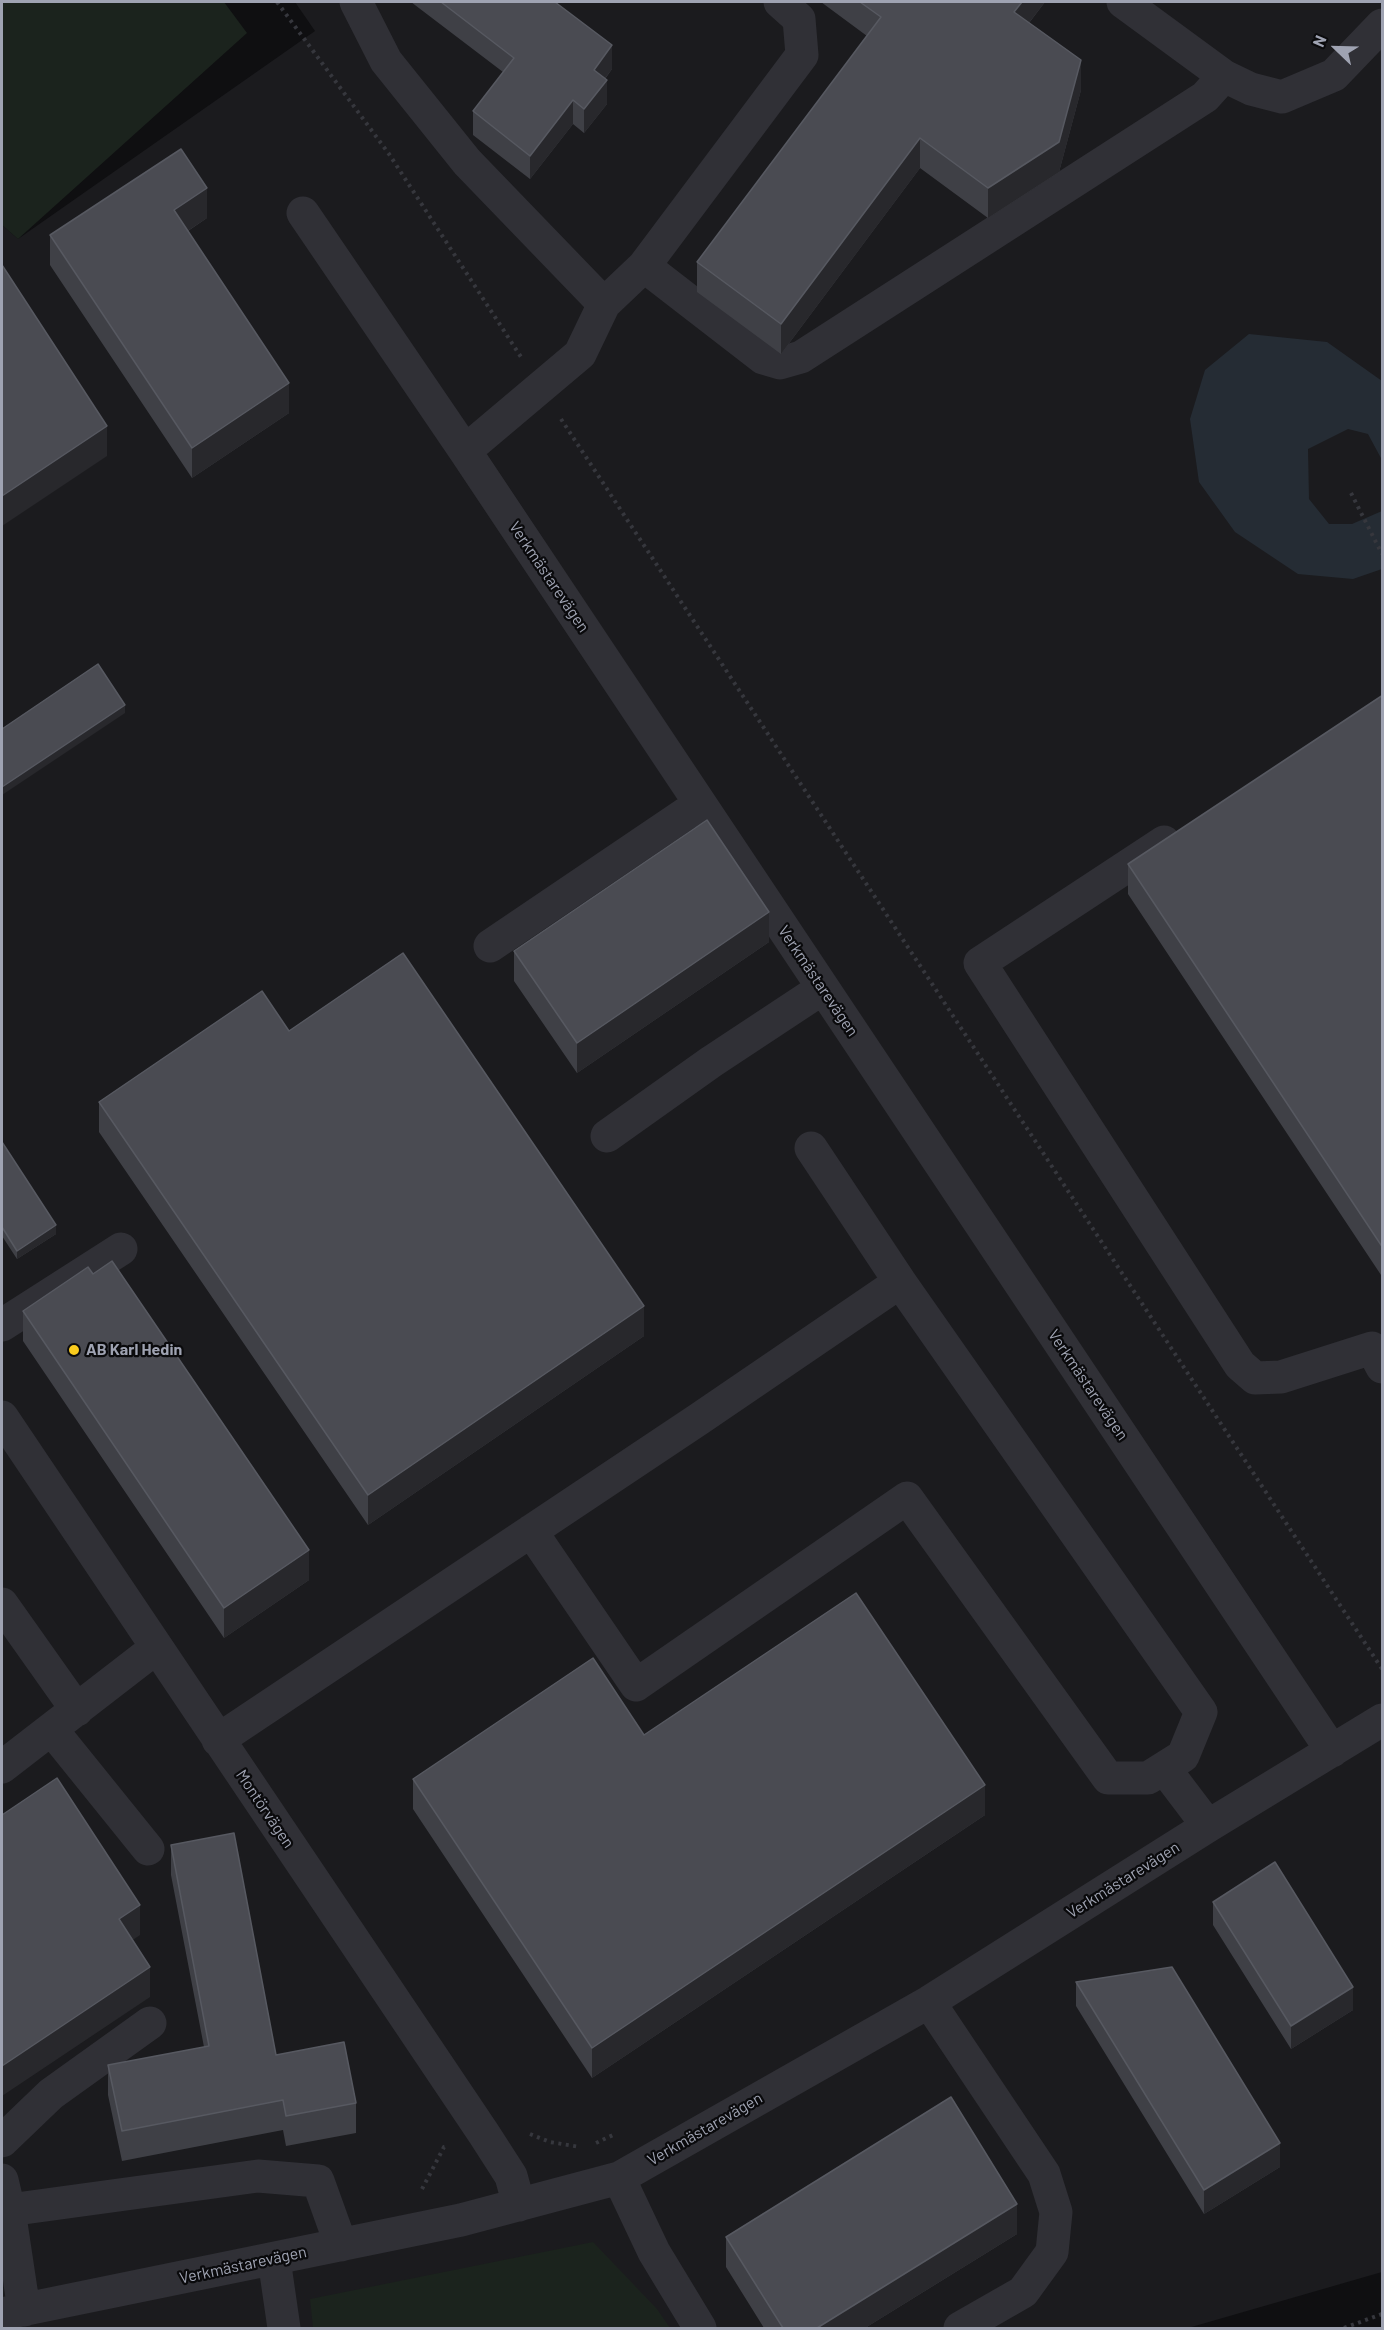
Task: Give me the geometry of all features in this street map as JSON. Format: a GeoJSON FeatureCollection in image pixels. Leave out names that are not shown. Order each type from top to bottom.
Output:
{"type":"FeatureCollection","features":[{"type":"Feature","properties":{"kind":"street"},"geometry":{"type":"LineString","coordinates":[[356,2],[386,61],[467,162],[604,304]]}},
{"type":"Feature","properties":{"kind":"street"},"geometry":{"type":"LineString","coordinates":[[465,451],[580,354],[604,304],[644,266],[802,55],[799,19],[780,2]]}},
{"type":"Feature","properties":{"kind":"street"},"geometry":{"type":"LineString","coordinates":[[1123,2],[1224,76],[1251,89],[1282,96],[1334,75],[1383,25]]}},
{"type":"Feature","properties":{"kind":"street"},"geometry":{"type":"LineString","coordinates":[[644,266],[763,358],[780,363],[801,357],[1205,97],[1224,76]]}},
{"type":"Feature","properties":{"kind":"street","name":"Verkmästarevägen"},"geometry":{"type":"LineString","coordinates":[[303,213],[465,451],[1332,1750]]}},
{"type":"Feature","properties":{"kind":"street"},"geometry":{"type":"LineString","coordinates":[[490,946],[700,804]]}},
{"type":"Feature","properties":{"kind":"street"},"geometry":{"type":"LineString","coordinates":[[1186,827],[980,963],[1240,1365],[1255,1378],[1281,1377],[1379,1351]]}},
{"type":"Feature","properties":{"kind":"street"},"geometry":{"type":"LineString","coordinates":[[607,1136],[711,1062],[823,988]]}},
{"type":"Feature","properties":{"kind":"street"},"geometry":{"type":"LineString","coordinates":[[531,1531],[636,1685],[907,1498],[1108,1778],[1148,1778],[1183,1755],[1201,1712],[900,1282],[810,1148]]}},
{"type":"Feature","properties":{"kind":"street"},"geometry":{"type":"LineString","coordinates":[[2,1325],[121,1250]]}},
{"type":"Feature","properties":{"kind":"street"},"geometry":{"type":"LineString","coordinates":[[218,1740],[900,1282]]}},
{"type":"Feature","properties":{"kind":"street","name":"Montörvägen"},"geometry":{"type":"LineString","coordinates":[[2,1417],[484,2134],[511,2176],[519,2205]]}},
{"type":"Feature","properties":{"kind":"street"},"geometry":{"type":"LineString","coordinates":[[2,1604],[77,1710]]}},
{"type":"Feature","properties":{"kind":"street"},"geometry":{"type":"LineString","coordinates":[[2,1767],[156,1648]]}},
{"type":"Feature","properties":{"kind":"street","name":"Verkmästarevägen"},"geometry":{"type":"LineString","coordinates":[[13,2312],[461,2220],[619,2178],[928,2002],[1383,1719]]}},
{"type":"Feature","properties":{"kind":"street"},"geometry":{"type":"LineString","coordinates":[[52,1730],[148,1849]]}},
{"type":"Feature","properties":{"kind":"street"},"geometry":{"type":"LineString","coordinates":[[1164,1768],[1208,1826]]}},
{"type":"Feature","properties":{"kind":"street"},"geometry":{"type":"LineString","coordinates":[[928,2002],[1044,2174],[1056,2212],[1052,2252],[1023,2292],[960,2328]]}},
{"type":"Feature","properties":{"kind":"street"},"geometry":{"type":"LineString","coordinates":[[2,2141],[51,2094],[150,2023]]}},
{"type":"Feature","properties":{"kind":"street"},"geometry":{"type":"LineString","coordinates":[[13,2312],[5,2195],[258,2176],[318,2181],[342,2245]]}},
{"type":"Feature","properties":{"kind":"street"},"geometry":{"type":"LineString","coordinates":[[619,2178],[654,2252],[700,2328]]}},
{"type":"Feature","properties":{"kind":"street"},"geometry":{"type":"LineString","coordinates":[[274,2259],[284,2328]]}},
{"type":"Feature","properties":{"kind":"path"},"geometry":{"type":"LineString","coordinates":[[277,2],[390,154],[540,388],[1383,1669]]}},
{"type":"Feature","properties":{"kind":"path"},"geometry":{"type":"LineString","coordinates":[[1351,493],[1383,554]]}},
{"type":"Feature","properties":{"kind":"path"},"geometry":{"type":"LineString","coordinates":[[420,2191],[444,2147],[516,2123],[531,2135],[550,2142],[576,2147],[588,2147],[618,2133]]}},
{"type":"Feature","properties":{"kind":"path"},"geometry":{"type":"LineString","coordinates":[[1344,2328],[1383,2314]]}},
{"type":"Feature","properties":{"kind":"shaded area"},"geometry":{"type":"Polygon","coordinates":[[[2,2],[224,2],[247,33],[18,239],[2,225],[2,2]]]}},
{"type":"Feature","properties":{"kind":"shaded area"},"geometry":{"type":"Polygon","coordinates":[[[295,2],[1382,2],[1382,2272],[1188,2328],[2,2328],[2,225],[18,239],[315,31],[295,2]]]}},
{"type":"Feature","properties":{"kind":"shaded area"},"geometry":{"type":"Polygon","coordinates":[[[1249,334],[1327,342],[1382,381],[1382,460],[1368,434],[1348,429],[1308,449],[1309,499],[1329,524],[1352,524],[1382,511],[1382,569],[1353,579],[1298,574],[1235,532],[1199,482],[1190,419],[1205,370],[1249,334]]]}},
{"type":"Feature","properties":{"kind":"shaded area"},"geometry":{"type":"Polygon","coordinates":[[[593,2242],[657,2309],[670,2328],[313,2328],[310,2299],[593,2242]]]}},
{"type":"Feature","properties":{"kind":"building"},"geometry":{"type":"Polygon","coordinates":[[[441,2],[555,2],[612,45],[594,70],[607,80],[584,109],[573,100],[530,156],[473,111],[514,58],[441,2]]]}},
{"type":"Feature","properties":{"kind":"building"},"geometry":{"type":"Polygon","coordinates":[[[860,2],[1022,2],[1014,12],[1081,60],[1059,142],[988,188],[920,138],[781,324],[697,262],[881,17],[860,2]]]}},
{"type":"Feature","properties":{"kind":"building"},"geometry":{"type":"Polygon","coordinates":[[[181,149],[207,188],[174,210],[289,383],[192,448],[50,235],[181,149]]]}},
{"type":"Feature","properties":{"kind":"building"},"geometry":{"type":"Polygon","coordinates":[[[2,265],[107,426],[2,496],[2,265]]]}},
{"type":"Feature","properties":{"kind":"building"},"geometry":{"type":"Polygon","coordinates":[[[98,664],[125,705],[2,787],[2,729],[98,664]]]}},
{"type":"Feature","properties":{"kind":"building"},"geometry":{"type":"Polygon","coordinates":[[[1383,695],[1383,1248],[1128,864],[1383,695]]]}},
{"type":"Feature","properties":{"kind":"building"},"geometry":{"type":"Polygon","coordinates":[[[707,820],[769,912],[577,1043],[514,951],[707,820]]]}},
{"type":"Feature","properties":{"kind":"building"},"geometry":{"type":"Polygon","coordinates":[[[403,953],[644,1306],[368,1495],[99,1102],[262,991],[289,1031],[403,953]]]}},
{"type":"Feature","properties":{"kind":"building"},"geometry":{"type":"Polygon","coordinates":[[[2,1142],[56,1225],[17,1251],[2,1227],[2,1142]]]}},
{"type":"Feature","properties":{"kind":"building"},"geometry":{"type":"Polygon","coordinates":[[[112,1261],[309,1550],[224,1608],[23,1311],[88,1267],[93,1274],[112,1261]]]}},
{"type":"Feature","properties":{"kind":"building"},"geometry":{"type":"Polygon","coordinates":[[[856,1593],[985,1785],[592,2048],[413,1779],[593,1658],[644,1735],[856,1593]]]}},
{"type":"Feature","properties":{"kind":"building"},"geometry":{"type":"Polygon","coordinates":[[[57,1778],[140,1905],[119,1919],[150,1967],[2,2066],[2,1815],[57,1778]]]}},
{"type":"Feature","properties":{"kind":"building"},"geometry":{"type":"Polygon","coordinates":[[[234,1833],[276,2055],[344,2042],[356,2103],[286,2116],[283,2100],[122,2131],[108,2065],[209,2046],[171,1845],[234,1833]]]}},
{"type":"Feature","properties":{"kind":"building"},"geometry":{"type":"Polygon","coordinates":[[[1275,1862],[1353,1987],[1291,2026],[1213,1902],[1275,1862]]]}},
{"type":"Feature","properties":{"kind":"building"},"geometry":{"type":"Polygon","coordinates":[[[1172,1967],[1280,2143],[1204,2190],[1076,1982],[1172,1967]]]}},
{"type":"Feature","properties":{"kind":"building"},"geometry":{"type":"Polygon","coordinates":[[[951,2097],[1017,2204],[817,2328],[783,2328],[726,2237],[951,2097]]]}},
{"type":"Feature","properties":{"kind":"place","name":"AB Karl Hedin"},"geometry":{"type":"Point","coordinates":[74,1350]}}]}
